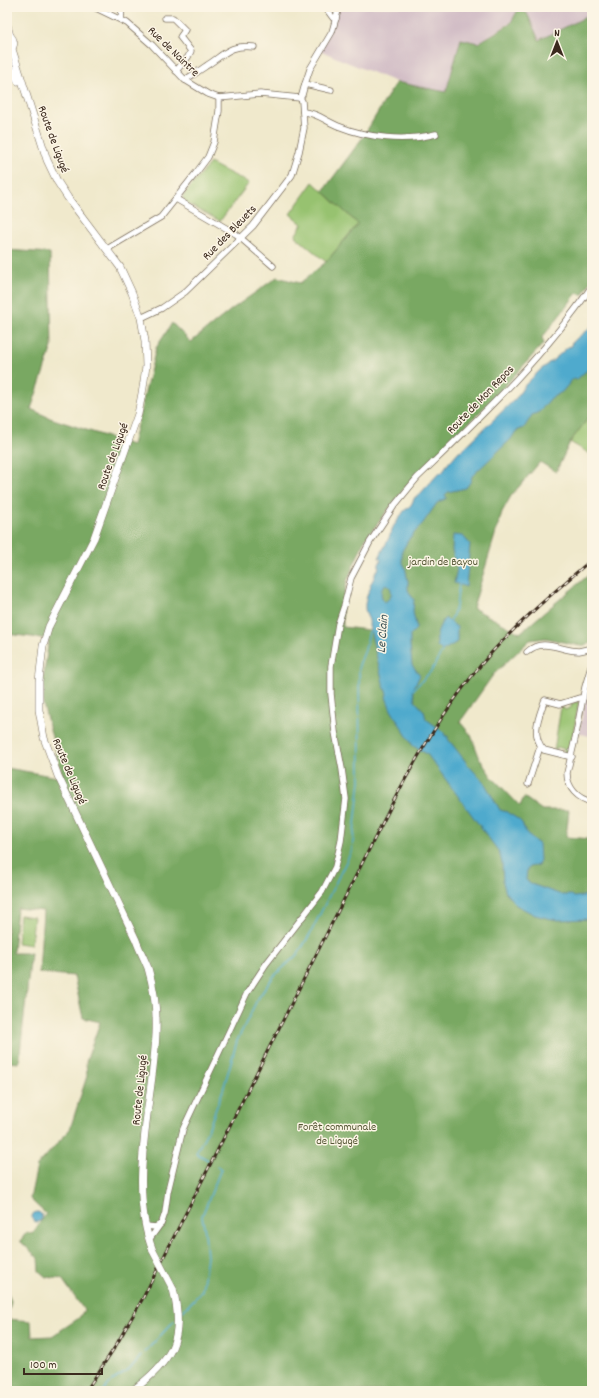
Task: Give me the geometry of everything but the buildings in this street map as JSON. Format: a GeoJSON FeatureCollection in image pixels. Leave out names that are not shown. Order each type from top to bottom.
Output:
{"type":"FeatureCollection","features":[{"type":"Feature","properties":{"kind":"street","name":"Rue de Naintre"},"geometry":{"type":"LineString","coordinates":[[94,7],[127,23],[145,38],[185,80],[208,94],[218,98]]}},
{"type":"Feature","properties":{"kind":"street"},"geometry":{"type":"LineString","coordinates":[[121,19],[122,7]]}},
{"type":"Feature","properties":{"kind":"street"},"geometry":{"type":"LineString","coordinates":[[325,7],[333,18],[336,19]]}},
{"type":"Feature","properties":{"kind":"street"},"geometry":{"type":"LineString","coordinates":[[107,249],[139,229],[157,221],[208,157],[214,142],[219,111],[218,98],[260,94],[285,98],[300,98],[310,69],[332,32],[339,7]]}},
{"type":"Feature","properties":{"kind":"street"},"geometry":{"type":"LineString","coordinates":[[165,18],[173,18],[185,30],[180,37],[191,51],[176,71]]}},
{"type":"Feature","properties":{"kind":"street","name":"Route de Ligugé"},"geometry":{"type":"LineString","coordinates":[[7,25],[8,35],[14,43],[9,51],[27,97],[47,160],[68,198],[120,267],[128,283],[141,318],[145,341],[146,366],[138,414],[94,538],[55,613],[44,640],[39,681],[39,710],[44,738],[58,776],[136,940],[147,967],[153,990],[156,1014],[156,1034],[142,1175],[143,1203],[149,1240],[153,1251],[173,1289],[178,1310],[178,1324],[176,1339],[171,1351],[156,1372],[132,1391]]}},
{"type":"Feature","properties":{"kind":"street"},"geometry":{"type":"LineString","coordinates":[[185,80],[207,66],[225,51],[236,47],[254,47]]}},
{"type":"Feature","properties":{"kind":"street","name":"Route de Ligugé"},"geometry":{"type":"LineString","coordinates":[[7,62],[12,68],[27,97]]}},
{"type":"Feature","properties":{"kind":"street"},"geometry":{"type":"LineString","coordinates":[[305,84],[331,90]]}},
{"type":"Feature","properties":{"kind":"street","name":"Rue des Bleuets"},"geometry":{"type":"LineString","coordinates":[[141,318],[162,308],[185,292],[253,226],[292,175],[303,137],[304,128],[300,98]]}},
{"type":"Feature","properties":{"kind":"street"},"geometry":{"type":"LineString","coordinates":[[303,112],[309,112],[342,127],[369,135],[408,138],[436,134]]}},
{"type":"Feature","properties":{"kind":"street"},"geometry":{"type":"LineString","coordinates":[[176,199],[241,238],[274,266]]}},
{"type":"Feature","properties":{"kind":"street","name":"Route de Mon Repos"},"geometry":{"type":"LineString","coordinates":[[162,1222],[183,1129],[247,993],[269,959],[322,892],[335,867],[341,841],[346,799],[333,713],[332,660],[338,624],[351,578],[381,524],[417,478],[491,406],[527,367],[570,317],[592,286]]}},
{"type":"Feature","properties":{"kind":"street"},"geometry":{"type":"LineString","coordinates":[[527,652],[533,647],[542,644],[578,651],[592,648]]}},
{"type":"Feature","properties":{"kind":"street"},"geometry":{"type":"LineString","coordinates":[[592,663],[583,698],[572,757],[567,773],[567,779],[570,787],[580,797],[592,802]]}},
{"type":"Feature","properties":{"kind":"street"},"geometry":{"type":"LineString","coordinates":[[572,757],[544,750],[541,747],[535,728],[546,700],[560,704],[583,698]]}},
{"type":"Feature","properties":{"kind":"street"},"geometry":{"type":"LineString","coordinates":[[528,784],[541,747]]}},
{"type":"Feature","properties":{"kind":"street"},"geometry":{"type":"LineString","coordinates":[[146,1226],[155,1227],[162,1222]]}},
{"type":"Feature","properties":{"kind":"street"},"geometry":{"type":"LineString","coordinates":[[149,1240],[162,1222]]}},
{"type":"Feature","properties":{"kind":"shaded area"},"geometry":{"type":"Polygon","coordinates":[[[335,7],[592,7],[592,14],[539,40],[527,13],[477,43],[446,92],[396,82],[317,49],[327,33],[335,7]]]}},
{"type":"Feature","properties":{"kind":"shaded area"},"geometry":{"type":"Polygon","coordinates":[[[592,672],[592,737],[579,733],[588,685],[592,672]]]}},
{"type":"Feature","properties":{"kind":"green space","name":"Forêt communale de Ligugé"},"geometry":{"type":"Polygon","coordinates":[[[518,10],[527,13],[539,40],[592,14],[592,280],[582,295],[577,293],[542,338],[544,343],[495,397],[407,485],[364,541],[347,581],[342,605],[343,627],[377,631],[378,587],[414,521],[592,351],[592,413],[570,442],[556,472],[540,462],[511,496],[502,512],[473,608],[520,633],[592,572],[592,643],[580,646],[546,638],[530,640],[493,675],[460,722],[471,735],[480,759],[491,776],[520,806],[524,797],[542,810],[569,810],[566,837],[592,839],[592,1391],[7,1391],[7,1319],[31,1321],[32,1337],[52,1336],[79,1318],[84,1310],[62,1279],[46,1277],[39,1271],[38,1258],[20,1241],[27,1232],[32,1234],[46,1214],[30,1199],[37,1166],[70,1129],[87,1076],[86,1062],[100,1022],[83,1018],[74,976],[39,973],[43,911],[17,908],[13,953],[31,953],[19,1063],[7,1062],[7,768],[63,778],[43,704],[44,673],[49,639],[7,634],[7,250],[50,253],[52,347],[31,409],[50,418],[132,445],[156,348],[172,323],[191,342],[232,309],[277,277],[300,283],[326,262],[358,224],[323,191],[363,137],[396,82],[446,92],[461,39],[478,43],[510,24],[518,10]]]}},
{"type":"Feature","properties":{"kind":"green space"},"geometry":{"type":"Polygon","coordinates":[[[210,163],[249,183],[220,221],[186,203],[182,197],[210,163]]]}},
{"type":"Feature","properties":{"kind":"green space"},"geometry":{"type":"Polygon","coordinates":[[[313,182],[358,224],[326,262],[295,236],[302,224],[290,214],[313,182]]]}},
{"type":"Feature","properties":{"kind":"green space"},"geometry":{"type":"Polygon","coordinates":[[[592,413],[592,455],[570,442],[592,413]]]}},
{"type":"Feature","properties":{"kind":"green space"},"geometry":{"type":"Polygon","coordinates":[[[579,701],[570,751],[565,753],[564,749],[557,747],[556,750],[554,750],[561,707],[565,710],[572,707],[570,704],[579,701]]]}},
{"type":"Feature","properties":{"kind":"green space"},"geometry":{"type":"Polygon","coordinates":[[[20,915],[34,917],[31,945],[17,943],[20,915]]]}},
{"type":"Feature","properties":{"kind":"green space"},"geometry":{"type":"Polygon","coordinates":[[[7,1291],[11,1301],[7,1319],[7,1291]]]}},
{"type":"Feature","properties":{"kind":"water","name":"Le Clain"},"geometry":{"type":"Polygon","coordinates":[[[592,326],[592,366],[577,380],[574,379],[570,381],[562,392],[551,398],[539,412],[532,415],[524,428],[516,431],[511,439],[472,476],[471,481],[466,488],[448,492],[445,495],[447,498],[437,503],[423,523],[409,539],[402,551],[402,561],[408,581],[408,590],[414,600],[413,612],[416,629],[410,635],[410,645],[412,665],[420,675],[413,690],[415,701],[424,711],[426,719],[444,732],[445,736],[448,736],[448,739],[467,764],[484,782],[500,810],[507,812],[518,819],[522,823],[525,831],[539,844],[540,860],[538,865],[529,867],[527,870],[526,880],[534,885],[562,895],[572,895],[574,897],[592,895],[592,919],[557,920],[535,915],[516,905],[506,893],[503,883],[502,863],[499,852],[427,754],[413,746],[391,710],[386,697],[387,694],[383,683],[369,621],[366,615],[365,603],[371,587],[370,585],[375,576],[375,572],[378,570],[381,560],[379,558],[393,527],[404,511],[411,505],[415,497],[419,495],[439,473],[443,472],[446,466],[459,451],[462,450],[516,398],[525,385],[540,370],[568,347],[572,346],[571,344],[573,342],[592,326]],[[386,584],[382,590],[381,595],[384,602],[391,596],[390,587],[386,584]]]}},
{"type":"Feature","properties":{"kind":"water"},"geometry":{"type":"Polygon","coordinates":[[[453,535],[463,536],[470,544],[466,587],[454,583],[457,569],[452,550],[453,535]]]}},
{"type":"Feature","properties":{"kind":"water"},"geometry":{"type":"Polygon","coordinates":[[[445,618],[457,627],[457,642],[442,651],[437,646],[437,638],[439,628],[445,618]]]}},
{"type":"Feature","properties":{"kind":"water"},"geometry":{"type":"Polygon","coordinates":[[[37,1212],[42,1217],[37,1222],[32,1217],[37,1212]]]}},
{"type":"Feature","properties":{"kind":"waterway"},"geometry":{"type":"LineString","coordinates":[[450,622],[456,607],[459,584]]}},
{"type":"Feature","properties":{"kind":"waterway","name":"Le Clain"},"geometry":{"type":"LineString","coordinates":[[208,1160],[196,1153],[208,1130],[223,1090],[237,1041],[257,1000],[273,977],[298,954],[310,934],[352,850],[360,781],[359,665],[365,650],[369,632],[372,629]]}},
{"type":"Feature","properties":{"kind":"waterway"},"geometry":{"type":"LineString","coordinates":[[413,690],[432,670],[442,651]]}},
{"type":"Feature","properties":{"kind":"waterway"},"geometry":{"type":"LineString","coordinates":[[183,1311],[202,1291],[207,1257],[202,1216],[221,1169],[217,1166]]}},
{"type":"Feature","properties":{"kind":"waterway"},"geometry":{"type":"LineString","coordinates":[[145,1352],[174,1321]]}},
{"type":"Feature","properties":{"kind":"waterway"},"geometry":{"type":"LineString","coordinates":[[103,1391],[112,1381],[129,1370],[141,1356]]}},
{"type":"Feature","properties":{"kind":"railway"},"geometry":{"type":"LineString","coordinates":[[86,1391],[115,1347],[143,1298],[392,804],[425,744],[463,688],[492,652],[528,616],[592,559]]}},
{"type":"Feature","properties":{"kind":"park label","name":"jardin de Bayou"},"geometry":{"type":"Point","coordinates":[443,561]}}]}
